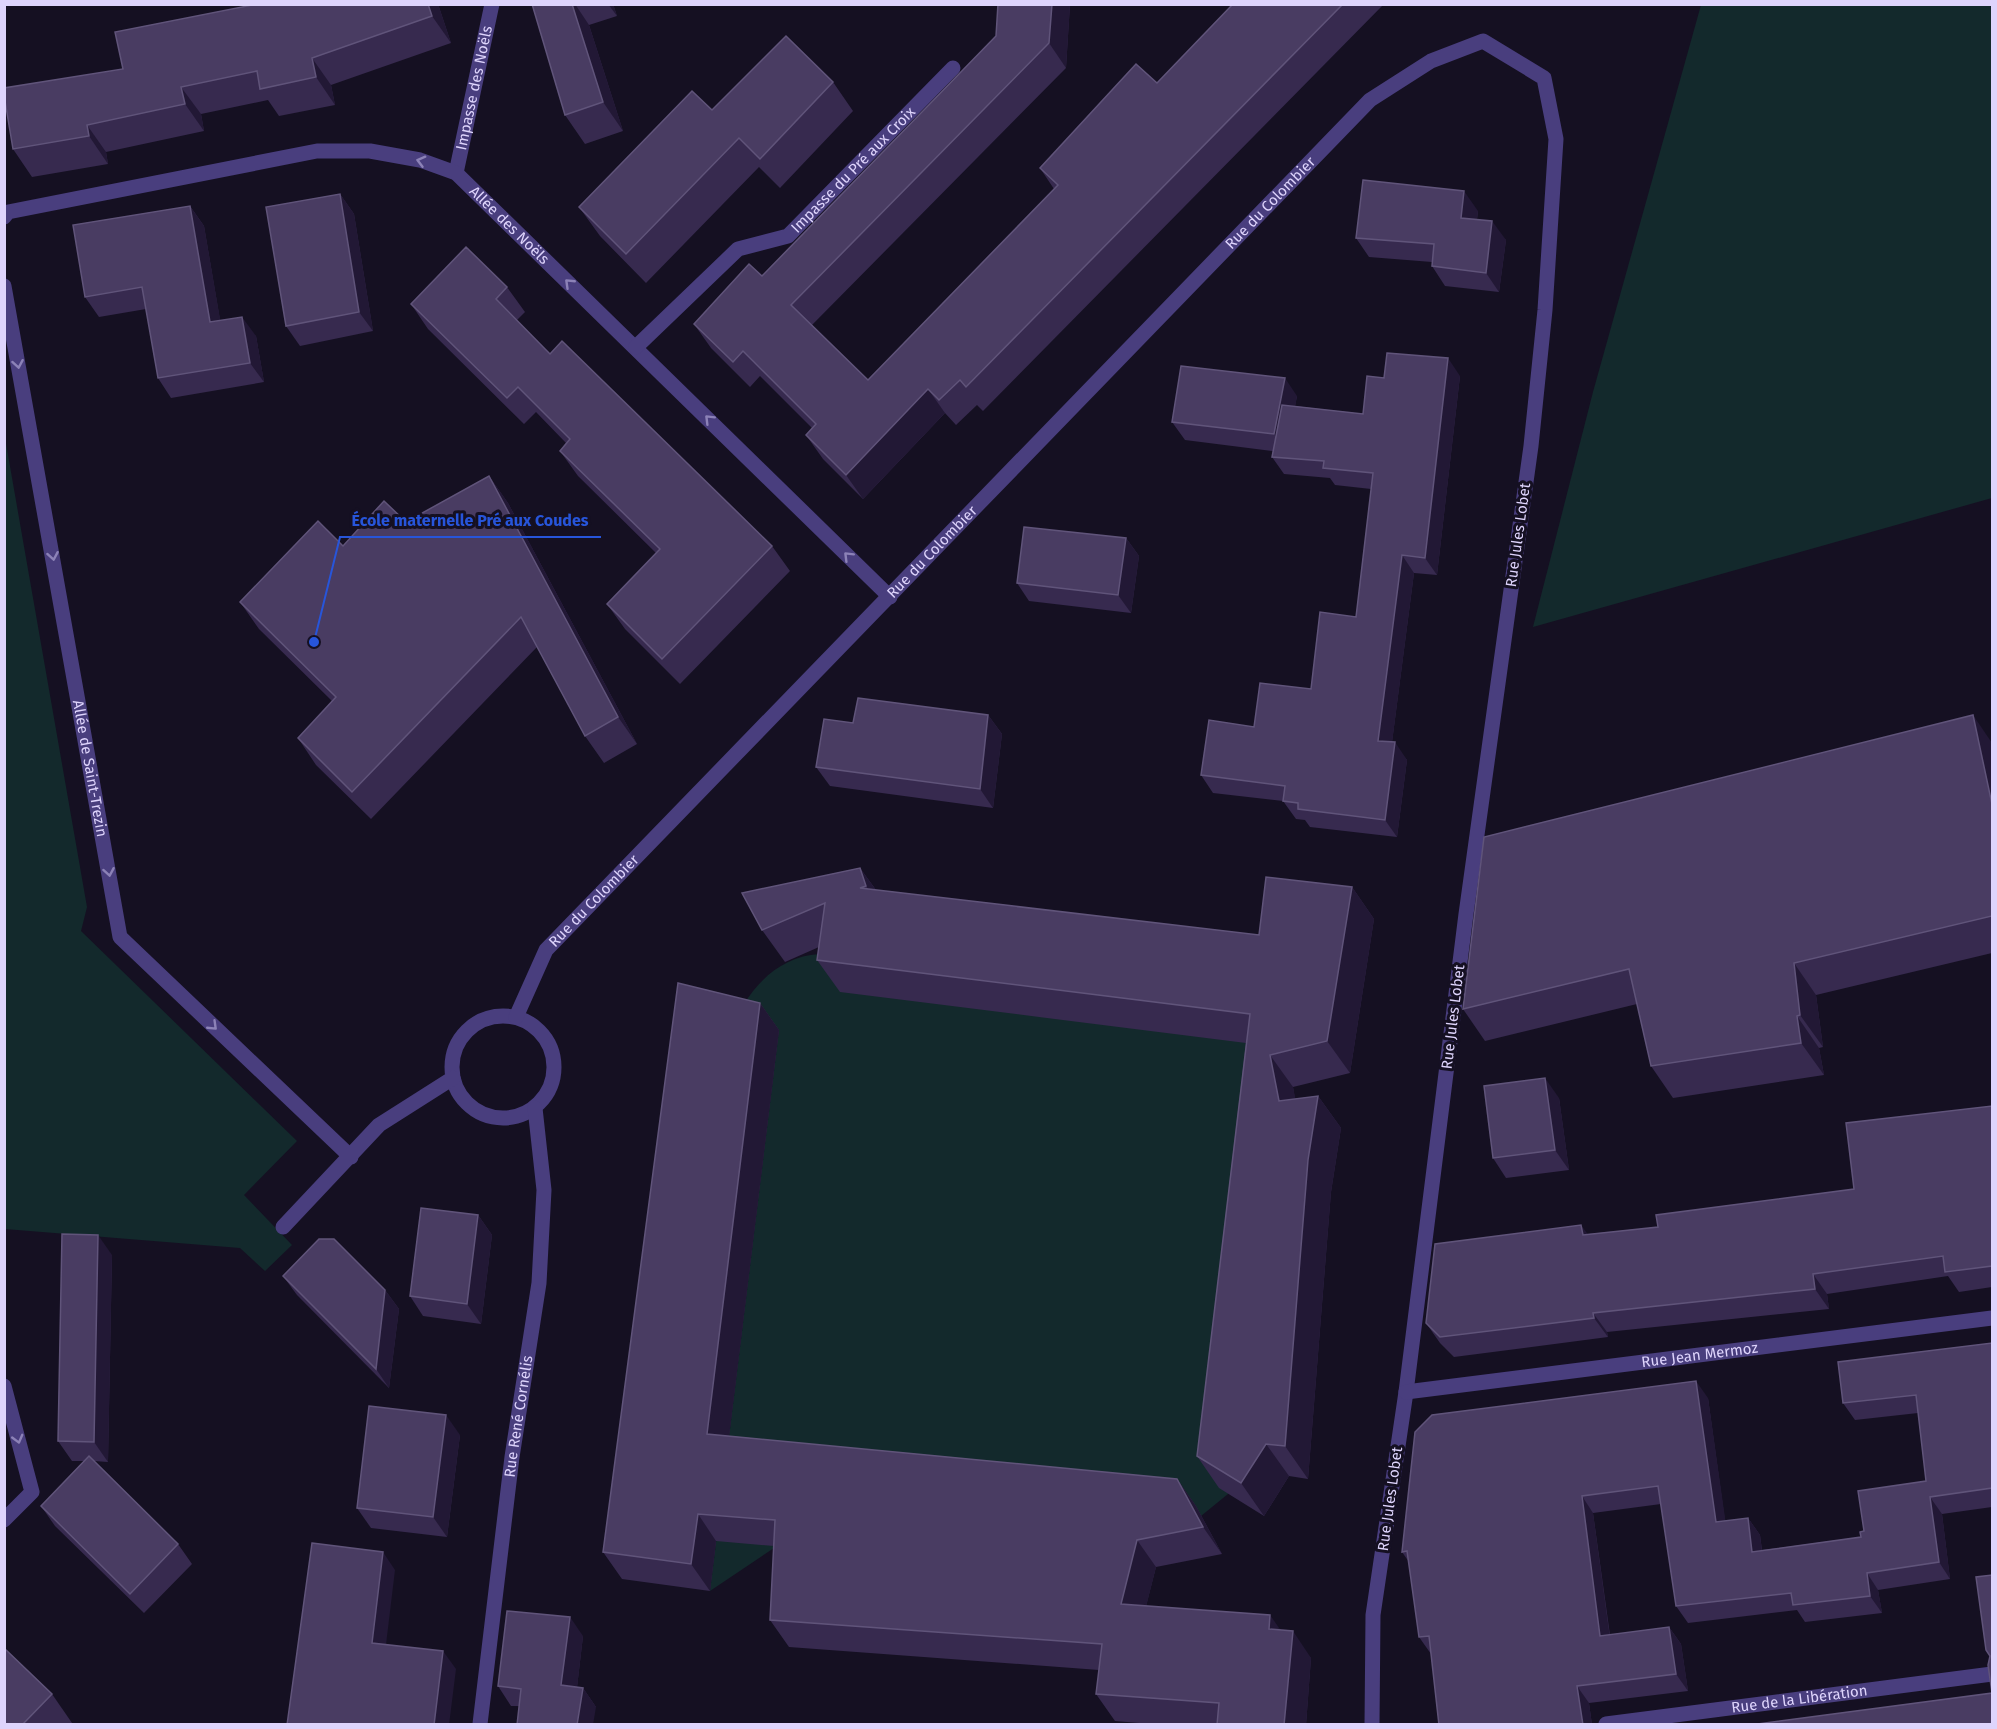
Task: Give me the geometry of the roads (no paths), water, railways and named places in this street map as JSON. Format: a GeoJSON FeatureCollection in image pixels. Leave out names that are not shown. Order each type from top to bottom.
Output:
{"type":"FeatureCollection","features":[{"type":"Feature","properties":{"kind":"street","name":"Impasse des Noëls"},"geometry":{"type":"LineString","coordinates":[[456,173],[492,4]]}},
{"type":"Feature","properties":{"kind":"street","name":"Rue du Colombier"},"geometry":{"type":"LineString","coordinates":[[516,1017],[546,950],[1370,100],[1431,61],[1483,41],[1545,78],[1556,138],[1545,310]]}},
{"type":"Feature","properties":{"kind":"street","name":"Impasse du Pré aux Croix"},"geometry":{"type":"LineString","coordinates":[[636,347],[738,249],[788,236],[953,68]]}},
{"type":"Feature","properties":{"kind":"street","name":"Allée des Noëls"},"geometry":{"type":"LineString","coordinates":[[6,215],[317,151],[370,151],[420,160],[456,173],[890,597]]}},
{"type":"Feature","properties":{"kind":"street","name":"Allée de Saint-Trezin"},"geometry":{"type":"LineString","coordinates":[[4,286],[120,937],[351,1157]]}},
{"type":"Feature","properties":{"kind":"street","name":"Rue Jules Lobet"},"geometry":{"type":"LineString","coordinates":[[1372,1725],[1373,1615],[1406,1392],[1466,914],[1531,446],[1545,310]]}},
{"type":"Feature","properties":{"kind":"street"},"geometry":{"type":"LineString","coordinates":[[495,1016],[516,1017],[536,1028],[550,1046],[555,1068],[549,1090],[535,1108],[516,1117],[495,1118],[476,1111],[461,1097],[453,1078],[453,1057],[461,1038],[476,1024],[495,1016]]}},
{"type":"Feature","properties":{"kind":"street"},"geometry":{"type":"LineString","coordinates":[[283,1227],[380,1125],[453,1078]]}},
{"type":"Feature","properties":{"kind":"street","name":"Rue René Cornélis"},"geometry":{"type":"LineString","coordinates":[[480,1725],[512,1457],[539,1283],[544,1190],[535,1108]]}},
{"type":"Feature","properties":{"kind":"street","name":"Rue Jean Mermoz"},"geometry":{"type":"LineString","coordinates":[[1406,1392],[1992,1318]]}},
{"type":"Feature","properties":{"kind":"street"},"geometry":{"type":"LineString","coordinates":[[4,1386],[32,1492],[4,1520]]}},
{"type":"Feature","properties":{"kind":"street","name":"Rue de la Libération"},"geometry":{"type":"LineString","coordinates":[[1606,1725],[1992,1674]]}},
{"type":"Feature","properties":{"kind":"place","name":"École maternelle Pré aux Coudes"},"geometry":{"type":"Point","coordinates":[314,642]}}]}
